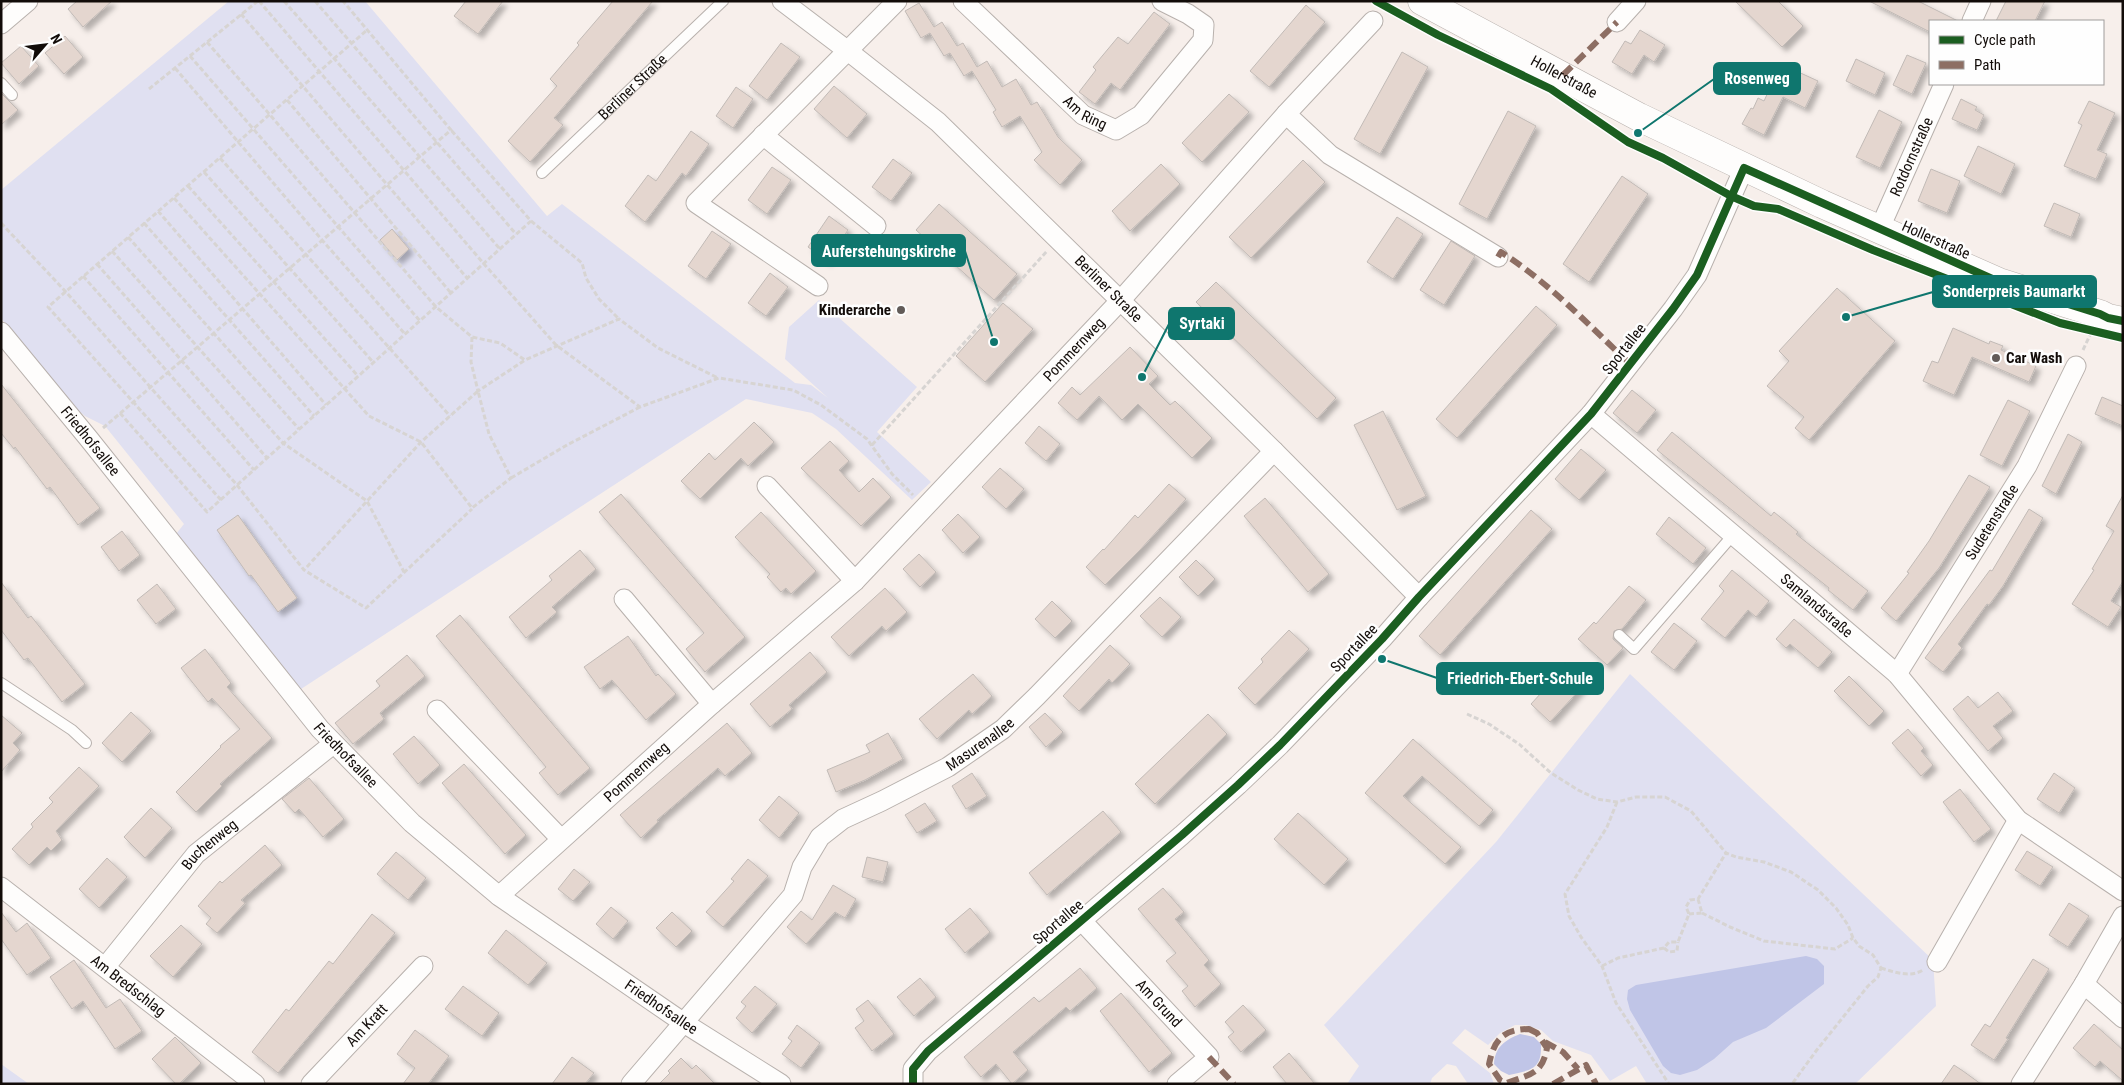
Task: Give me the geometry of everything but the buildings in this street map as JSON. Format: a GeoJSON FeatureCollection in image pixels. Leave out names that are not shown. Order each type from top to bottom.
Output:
{"type":"FeatureCollection","features":[{"type":"Feature","properties":{"kind":"main road","name":"Hollerstraße"},"geometry":{"type":"LineString","coordinates":[[1422,1],[1640,117],[1744,168],[1879,230],[1999,282],[2111,318]]}},
{"type":"Feature","properties":{"kind":"street"},"geometry":{"type":"LineString","coordinates":[[1,24],[28,1]]}},
{"type":"Feature","properties":{"kind":"street","name":"Berliner Straße"},"geometry":{"type":"LineString","coordinates":[[782,1],[938,122],[1274,451],[1419,597]]}},
{"type":"Feature","properties":{"kind":"street"},"geometry":{"type":"LineString","coordinates":[[818,286],[696,203],[897,1]]}},
{"type":"Feature","properties":{"kind":"street","name":"Am Ring"},"geometry":{"type":"LineString","coordinates":[[963,1],[1083,115],[1116,130],[1141,116],[1203,40],[1204,25],[1188,14],[1162,1]]}},
{"type":"Feature","properties":{"kind":"street"},"geometry":{"type":"LineString","coordinates":[[1617,22],[1636,1]]}},
{"type":"Feature","properties":{"kind":"street"},"geometry":{"type":"LineString","coordinates":[[1972,20],[1981,1]]}},
{"type":"Feature","properties":{"kind":"street","name":"Pommernweg"},"geometry":{"type":"LineString","coordinates":[[499,896],[712,704],[855,581],[1120,301],[1286,114],[1373,21]]}},
{"type":"Feature","properties":{"kind":"street","name":"Rotdornstraße"},"geometry":{"type":"LineString","coordinates":[[1879,230],[1944,85]]}},
{"type":"Feature","properties":{"kind":"street"},"geometry":{"type":"LineString","coordinates":[[1286,114],[1330,155],[1498,257]]}},
{"type":"Feature","properties":{"kind":"street"},"geometry":{"type":"LineString","coordinates":[[763,135],[876,226]]}},
{"type":"Feature","properties":{"kind":"street","name":"Sportallee"},"geometry":{"type":"LineString","coordinates":[[913,1084],[914,1069],[928,1051],[1182,835],[1280,745],[1382,639],[1591,414],[1674,309],[1697,275],[1744,168]]}},
{"type":"Feature","properties":{"kind":"street","name":"Friedhofsallee"},"geometry":{"type":"LineString","coordinates":[[1,332],[333,744],[412,823],[499,896],[684,1022],[781,1084]]}},
{"type":"Feature","properties":{"kind":"street","name":"Sudetenstraße"},"geometry":{"type":"LineString","coordinates":[[1897,674],[2027,466],[2076,366]]}},
{"type":"Feature","properties":{"kind":"street","name":"Samlandstraße"},"geometry":{"type":"LineString","coordinates":[[1591,414],[1897,674],[2018,820],[2123,891]]}},
{"type":"Feature","properties":{"kind":"street","name":"Masurenallee"},"geometry":{"type":"LineString","coordinates":[[684,1022],[793,895],[802,867],[820,837],[843,819],[948,767],[1003,729],[1274,451]]}},
{"type":"Feature","properties":{"kind":"street"},"geometry":{"type":"LineString","coordinates":[[767,486],[855,581]]}},
{"type":"Feature","properties":{"kind":"street"},"geometry":{"type":"LineString","coordinates":[[624,599],[712,704]]}},
{"type":"Feature","properties":{"kind":"street"},"geometry":{"type":"LineString","coordinates":[[438,710],[561,839]]}},
{"type":"Feature","properties":{"kind":"street","name":"Buchenweg"},"geometry":{"type":"LineString","coordinates":[[106,966],[196,854],[333,744]]}},
{"type":"Feature","properties":{"kind":"street"},"geometry":{"type":"LineString","coordinates":[[1937,962],[2018,820]]}},
{"type":"Feature","properties":{"kind":"street","name":"Am Bredschlag"},"geometry":{"type":"LineString","coordinates":[[1,887],[106,966],[255,1084]]}},
{"type":"Feature","properties":{"kind":"street"},"geometry":{"type":"LineString","coordinates":[[2020,1084],[2084,984],[2123,916]]}},
{"type":"Feature","properties":{"kind":"street","name":"Am Grund"},"geometry":{"type":"LineString","coordinates":[[1081,920],[1209,1057],[1177,1084]]}},
{"type":"Feature","properties":{"kind":"street","name":"Am Kratt"},"geometry":{"type":"LineString","coordinates":[[312,1084],[423,966]]}},
{"type":"Feature","properties":{"kind":"street"},"geometry":{"type":"LineString","coordinates":[[2084,984],[2123,1018]]}},
{"type":"Feature","properties":{"kind":"street"},"geometry":{"type":"LineString","coordinates":[[631,1084],[684,1022]]}},
{"type":"Feature","properties":{"kind":"lane","name":"Berliner Straße"},"geometry":{"type":"LineString","coordinates":[[542,173],[723,1]]}},
{"type":"Feature","properties":{"kind":"lane"},"geometry":{"type":"LineString","coordinates":[[1,83],[12,95]]}},
{"type":"Feature","properties":{"kind":"lane"},"geometry":{"type":"LineString","coordinates":[[1619,635],[1634,649],[1733,535]]}},
{"type":"Feature","properties":{"kind":"lane"},"geometry":{"type":"LineString","coordinates":[[1,683],[66,726],[86,743]]}},
{"type":"Feature","properties":{"kind":"path"},"geometry":{"type":"LineString","coordinates":[[150,89],[258,1],[556,345],[640,407]]}},
{"type":"Feature","properties":{"kind":"path"},"geometry":{"type":"LineString","coordinates":[[284,1],[500,249]]}},
{"type":"Feature","properties":{"kind":"path"},"geometry":{"type":"LineString","coordinates":[[315,1],[350,45],[516,234]]}},
{"type":"Feature","properties":{"kind":"path"},"geometry":{"type":"LineString","coordinates":[[343,1],[451,130],[531,221],[582,263],[586,278],[599,299],[619,319],[658,348],[719,378],[793,390],[822,405],[868,439],[892,474],[925,507]]}},
{"type":"Feature","properties":{"kind":"path"},"geometry":{"type":"LineString","coordinates":[[241,14],[467,278]]}},
{"type":"Feature","properties":{"kind":"path"},"geometry":{"type":"LineString","coordinates":[[221,500],[48,306],[368,30]]}},
{"type":"Feature","properties":{"kind":"path"},"geometry":{"type":"LineString","coordinates":[[207,42],[436,307],[472,338],[500,343],[525,360]]}},
{"type":"Feature","properties":{"kind":"path"},"geometry":{"type":"LineString","coordinates":[[190,56],[420,321]]}},
{"type":"Feature","properties":{"kind":"path"},"geometry":{"type":"LineString","coordinates":[[175,68],[237,143],[405,334]]}},
{"type":"Feature","properties":{"kind":"path"},"geometry":{"type":"LineString","coordinates":[[287,100],[451,293]]}},
{"type":"Feature","properties":{"kind":"path"},"geometry":{"type":"LineString","coordinates":[[89,439],[451,130]]}},
{"type":"Feature","properties":{"kind":"path"},"geometry":{"type":"LineString","coordinates":[[220,158],[450,416]]}},
{"type":"Feature","properties":{"kind":"path"},"geometry":{"type":"LineString","coordinates":[[204,172],[373,362]]}},
{"type":"Feature","properties":{"kind":"path"},"geometry":{"type":"LineString","coordinates":[[188,186],[358,376]]}},
{"type":"Feature","properties":{"kind":"path"},"geometry":{"type":"LineString","coordinates":[[174,198],[343,390],[369,416],[421,442],[472,508]]}},
{"type":"Feature","properties":{"kind":"path"},"geometry":{"type":"LineString","coordinates":[[158,211],[326,405]]}},
{"type":"Feature","properties":{"kind":"path"},"geometry":{"type":"LineString","coordinates":[[120,413],[207,512],[531,221]]}},
{"type":"Feature","properties":{"kind":"path"},"geometry":{"type":"LineString","coordinates":[[1,222],[66,292],[237,485],[304,570],[366,608],[472,508],[511,478],[567,444],[640,407],[719,378]]}},
{"type":"Feature","properties":{"kind":"path"},"geometry":{"type":"LineString","coordinates":[[144,223],[314,416]]}},
{"type":"Feature","properties":{"kind":"path"},"geometry":{"type":"LineString","coordinates":[[128,237],[299,429]]}},
{"type":"Feature","properties":{"kind":"path"},"geometry":{"type":"LineString","coordinates":[[872,445],[1057,239]]}},
{"type":"Feature","properties":{"kind":"path"},"geometry":{"type":"LineString","coordinates":[[112,251],[283,443],[367,501],[404,572]]}},
{"type":"Feature","properties":{"kind":"path"},"geometry":{"type":"LineString","coordinates":[[97,264],[267,458]]}},
{"type":"Feature","properties":{"kind":"path"},"geometry":{"type":"LineString","coordinates":[[84,276],[167,373],[254,470]]}},
{"type":"Feature","properties":{"kind":"path"},"geometry":{"type":"LineString","coordinates":[[2076,366],[2111,318]]}},
{"type":"Feature","properties":{"kind":"path"},"geometry":{"type":"LineString","coordinates":[[304,570],[421,442],[478,391],[525,360],[619,319]]}},
{"type":"Feature","properties":{"kind":"path"},"geometry":{"type":"LineString","coordinates":[[472,338],[471,362],[478,391],[490,434],[511,478]]}},
{"type":"Feature","properties":{"kind":"path"},"geometry":{"type":"LineString","coordinates":[[1466,714],[1489,724],[1519,744],[1551,773],[1578,790],[1597,799],[1617,802],[1636,797],[1665,797],[1691,811],[1726,853],[1736,857],[1764,862],[1791,872],[1818,890],[1840,914],[1859,946],[1873,955],[1881,968],[1901,974],[1919,972],[1937,962]]}},
{"type":"Feature","properties":{"kind":"path"},"geometry":{"type":"LineString","coordinates":[[1617,802],[1607,827],[1565,894],[1569,916],[1602,966],[1616,1003],[1669,1084]]}},
{"type":"Feature","properties":{"kind":"path"},"geometry":{"type":"LineString","coordinates":[[1702,912],[1698,899],[1726,853]]}},
{"type":"Feature","properties":{"kind":"path"},"geometry":{"type":"LineString","coordinates":[[1690,914],[1686,907],[1690,900],[1698,899]]}},
{"type":"Feature","properties":{"kind":"path"},"geometry":{"type":"LineString","coordinates":[[1690,914],[1702,912],[1730,927],[1764,941],[1835,949],[1853,938]]}},
{"type":"Feature","properties":{"kind":"path"},"geometry":{"type":"LineString","coordinates":[[1664,948],[1669,952],[1677,951],[1678,942],[1690,914]]}},
{"type":"Feature","properties":{"kind":"path"},"geometry":{"type":"LineString","coordinates":[[1602,966],[1618,958],[1664,948],[1669,942],[1678,942]]}},
{"type":"Feature","properties":{"kind":"path"},"geometry":{"type":"LineString","coordinates":[[1792,1084],[1868,986],[1878,977],[1881,968]]}},
{"type":"Feature","properties":{"kind":"shaded area"},"geometry":{"type":"Polygon","coordinates":[[[229,1],[365,1],[547,216],[562,204],[795,383],[811,385],[828,398],[785,359],[789,327],[819,300],[917,387],[877,432],[931,482],[912,500],[836,429],[812,413],[746,399],[301,689],[176,534],[184,524],[105,426],[85,416],[72,405],[1,318],[1,190],[229,1]]]}},
{"type":"Feature","properties":{"kind":"shaded area"},"geometry":{"type":"Polygon","coordinates":[[[1630,674],[1933,960],[1936,1006],[1855,1084],[1647,1084],[1636,1066],[1610,1081],[1591,1055],[1553,1041],[1541,1030],[1526,1025],[1515,1025],[1500,1033],[1488,1045],[1465,1029],[1452,1043],[1490,1073],[1494,1084],[1468,1084],[1456,1066],[1447,1064],[1432,1078],[1430,1084],[1347,1084],[1359,1066],[1324,1025],[1496,842],[1630,674]]]}},
{"type":"Feature","properties":{"kind":"shaded area"},"geometry":{"type":"Polygon","coordinates":[[[1,1064],[29,1084],[1,1084],[1,1064]]]}},
{"type":"Feature","properties":{"kind":"water"},"geometry":{"type":"Polygon","coordinates":[[[1806,956],[1817,959],[1824,966],[1824,984],[1766,1028],[1733,1042],[1714,1059],[1697,1070],[1680,1075],[1671,1073],[1663,1066],[1630,1010],[1627,999],[1628,990],[1636,985],[1806,956]]]}},
{"type":"Feature","properties":{"kind":"water"},"geometry":{"type":"Polygon","coordinates":[[[1520,1034],[1534,1037],[1541,1044],[1540,1059],[1529,1070],[1509,1075],[1501,1071],[1494,1064],[1496,1053],[1502,1045],[1520,1034]]]}},
{"type":"Feature","properties":{"kind":"marked path"},"geometry":{"type":"LineString","coordinates":[[1563,75],[1617,22]]}},
{"type":"Feature","properties":{"kind":"marked path"},"geometry":{"type":"LineString","coordinates":[[1498,257],[1501,252],[1536,277],[1630,364]]}},
{"type":"Feature","properties":{"kind":"marked path"},"geometry":{"type":"LineString","coordinates":[[1529,1029],[1537,1033],[1547,1048],[1542,1064],[1534,1072],[1522,1078],[1507,1083],[1500,1080],[1489,1064],[1497,1042],[1512,1031],[1529,1029]]}},
{"type":"Feature","properties":{"kind":"marked path"},"geometry":{"type":"LineString","coordinates":[[1545,1042],[1563,1052],[1578,1069]]}},
{"type":"Feature","properties":{"kind":"marked path"},"geometry":{"type":"LineString","coordinates":[[1209,1057],[1234,1084]]}},
{"type":"Feature","properties":{"kind":"marked path"},"geometry":{"type":"LineString","coordinates":[[1553,1084],[1586,1065],[1596,1084]]}},
{"type":"Feature","properties":{"kind":"cycle path"},"geometry":{"type":"LineString","coordinates":[[1376,1],[1438,35],[1551,89],[1628,142],[1663,158],[1731,196],[1754,206],[1778,209],[1873,250],[2060,323],[2123,338]]}},
{"type":"Feature","properties":{"kind":"cycle path"},"geometry":{"type":"LineString","coordinates":[[913,1084],[913,1069],[928,1051],[1182,835],[1280,745],[1382,639],[1591,414],[1673,309],[1697,275],[1744,168],[1999,282],[2108,318],[2123,321]]}},
{"type":"Feature","properties":{"kind":"place","name":"Rosenweg"},"geometry":{"type":"Point","coordinates":[1638,133]}},
{"type":"Feature","properties":{"kind":"place","name":"Kinderarche"},"geometry":{"type":"Point","coordinates":[901,310]}},
{"type":"Feature","properties":{"kind":"place","name":"Sonderpreis Baumarkt"},"geometry":{"type":"Point","coordinates":[1846,317]}},
{"type":"Feature","properties":{"kind":"place","name":"Auferstehungskirche"},"geometry":{"type":"Point","coordinates":[994,342]}},
{"type":"Feature","properties":{"kind":"place","name":"Car Wash"},"geometry":{"type":"Point","coordinates":[1996,358]}},
{"type":"Feature","properties":{"kind":"place","name":"Syrtaki"},"geometry":{"type":"Point","coordinates":[1142,377]}},
{"type":"Feature","properties":{"kind":"place","name":"Friedrich-Ebert-Schule"},"geometry":{"type":"Point","coordinates":[1382,659]}}]}
